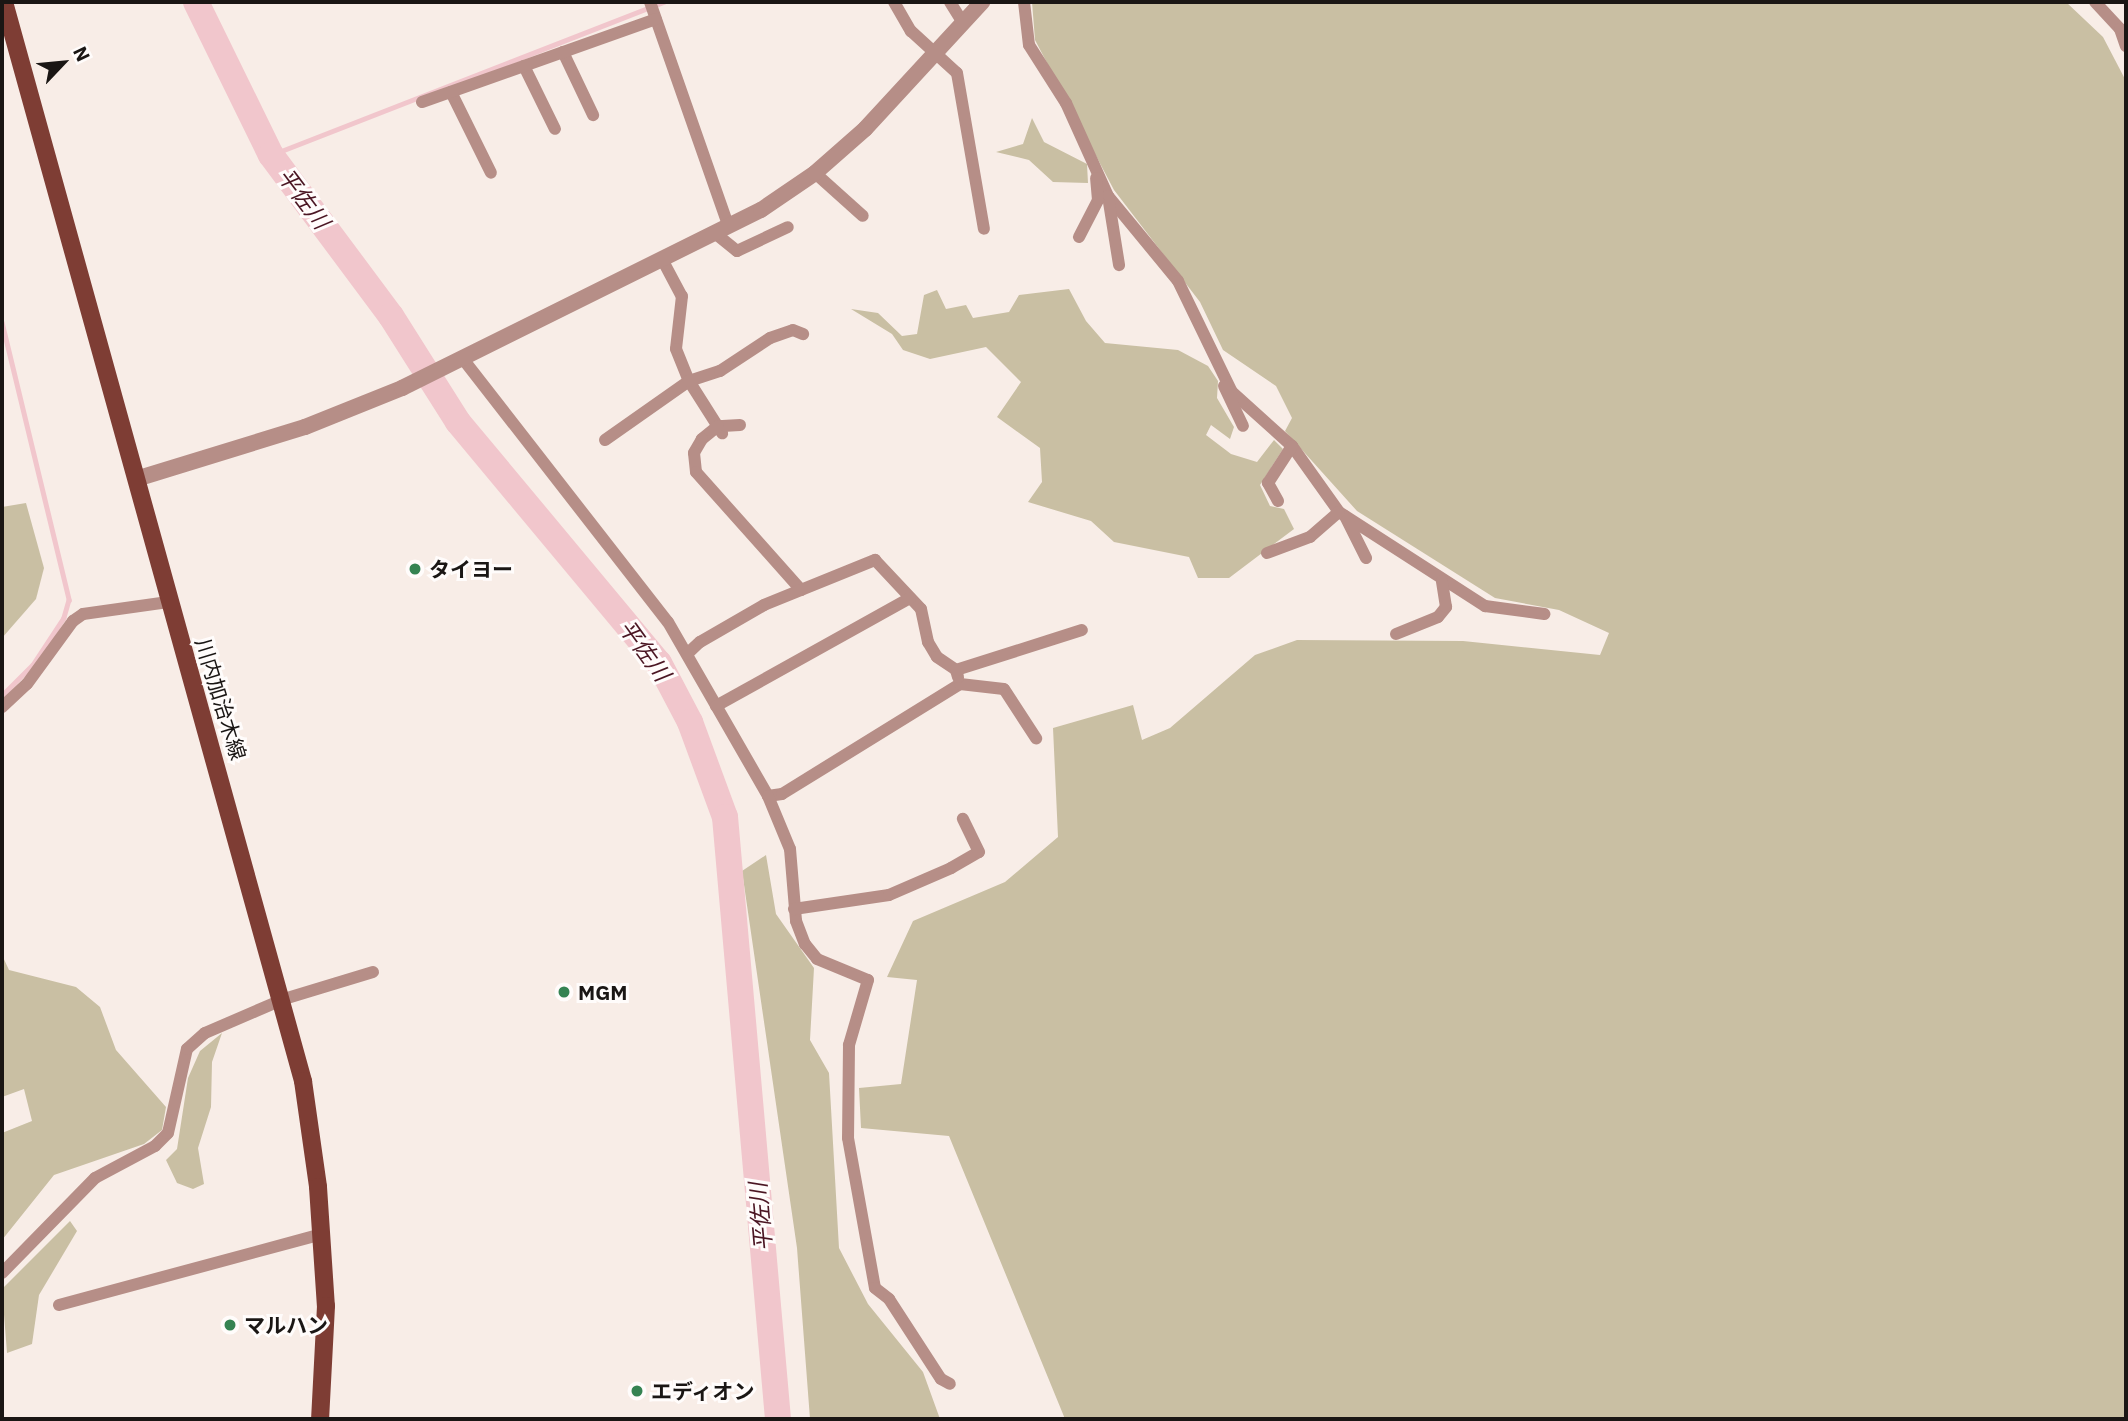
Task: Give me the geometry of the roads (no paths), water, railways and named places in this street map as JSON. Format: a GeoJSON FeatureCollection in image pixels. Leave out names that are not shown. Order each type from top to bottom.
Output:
{"type":"FeatureCollection","features":[{"type":"Feature","properties":{"kind":"main road","name":"川内加治木線"},"geometry":{"type":"LineString","coordinates":[[4,2],[9,49],[136,479],[284,999],[312,1135],[322,1234],[326,1306],[320,1419]]}},
{"type":"Feature","properties":{"kind":"street"},"geometry":{"type":"LineString","coordinates":[[894,2],[911,32],[957,74],[962,89],[984,229]]}},
{"type":"Feature","properties":{"kind":"street"},"geometry":{"type":"LineString","coordinates":[[950,2],[963,23]]}},
{"type":"Feature","properties":{"kind":"street"},"geometry":{"type":"LineString","coordinates":[[136,479],[293,431],[402,388],[723,231],[815,173],[865,130],[982,2]]}},
{"type":"Feature","properties":{"kind":"street"},"geometry":{"type":"LineString","coordinates":[[1024,2],[1029,45],[1066,103],[1108,196],[1119,265]]}},
{"type":"Feature","properties":{"kind":"street"},"geometry":{"type":"LineString","coordinates":[[2095,2],[2120,29],[2126,46]]}},
{"type":"Feature","properties":{"kind":"street"},"geometry":{"type":"LineString","coordinates":[[422,102],[563,52],[654,11],[723,231],[737,250],[788,227]]}},
{"type":"Feature","properties":{"kind":"street"},"geometry":{"type":"LineString","coordinates":[[563,52],[593,115]]}},
{"type":"Feature","properties":{"kind":"street"},"geometry":{"type":"LineString","coordinates":[[524,66],[555,130]]}},
{"type":"Feature","properties":{"kind":"street"},"geometry":{"type":"LineString","coordinates":[[451,92],[491,173]]}},
{"type":"Feature","properties":{"kind":"street"},"geometry":{"type":"LineString","coordinates":[[1079,237],[1098,200],[1095,163]]}},
{"type":"Feature","properties":{"kind":"street"},"geometry":{"type":"LineString","coordinates":[[815,173],[863,216]]}},
{"type":"Feature","properties":{"kind":"street"},"geometry":{"type":"LineString","coordinates":[[1108,196],[1178,281],[1225,380],[1256,417],[1292,446],[1342,514],[1366,558]]}},
{"type":"Feature","properties":{"kind":"street"},"geometry":{"type":"LineString","coordinates":[[663,261],[682,296],[676,349],[689,381],[721,430]]}},
{"type":"Feature","properties":{"kind":"street"},"geometry":{"type":"LineString","coordinates":[[606,440],[689,381],[720,371],[770,338],[793,330],[803,334]]}},
{"type":"Feature","properties":{"kind":"street"},"geometry":{"type":"LineString","coordinates":[[460,360],[668,622],[687,654],[768,796],[790,849],[794,909],[804,944],[817,960],[863,974],[869,980],[849,1045],[848,1138],[852,1181],[875,1288],[889,1299],[941,1379],[950,1384]]}},
{"type":"Feature","properties":{"kind":"street"},"geometry":{"type":"LineString","coordinates":[[1225,380],[1229,403],[1243,426]]}},
{"type":"Feature","properties":{"kind":"street"},"geometry":{"type":"LineString","coordinates":[[740,425],[721,430],[694,453],[696,472],[801,590]]}},
{"type":"Feature","properties":{"kind":"street"},"geometry":{"type":"LineString","coordinates":[[1278,501],[1268,483],[1292,446]]}},
{"type":"Feature","properties":{"kind":"street"},"geometry":{"type":"LineString","coordinates":[[1267,553],[1310,537],[1342,514]]}},
{"type":"Feature","properties":{"kind":"street"},"geometry":{"type":"LineString","coordinates":[[1342,514],[1442,581],[1485,606],[1544,614]]}},
{"type":"Feature","properties":{"kind":"street"},"geometry":{"type":"LineString","coordinates":[[687,654],[700,642],[764,605],[875,560],[921,609],[928,642],[937,657],[956,670],[960,684]]}},
{"type":"Feature","properties":{"kind":"street"},"geometry":{"type":"LineString","coordinates":[[1396,634],[1438,617],[1446,607],[1442,581]]}},
{"type":"Feature","properties":{"kind":"street"},"geometry":{"type":"LineString","coordinates":[[716,706],[910,598]]}},
{"type":"Feature","properties":{"kind":"street"},"geometry":{"type":"LineString","coordinates":[[2,708],[27,684],[73,621],[83,614],[169,602]]}},
{"type":"Feature","properties":{"kind":"street"},"geometry":{"type":"LineString","coordinates":[[956,670],[1082,630]]}},
{"type":"Feature","properties":{"kind":"street"},"geometry":{"type":"LineString","coordinates":[[768,796],[782,794],[960,684],[1004,689],[1036,737]]}},
{"type":"Feature","properties":{"kind":"street"},"geometry":{"type":"LineString","coordinates":[[794,909],[889,895],[951,868],[979,852],[963,819]]}},
{"type":"Feature","properties":{"kind":"street"},"geometry":{"type":"LineString","coordinates":[[2,1273],[95,1178],[155,1146],[168,1133],[187,1049],[205,1033],[284,999],[373,972]]}},
{"type":"Feature","properties":{"kind":"street"},"geometry":{"type":"LineString","coordinates":[[59,1305],[322,1234]]}},
{"type":"Feature","properties":{"kind":"waterway","name":"平佐川"},"geometry":{"type":"LineString","coordinates":[[196,2],[271,155],[391,316],[458,422],[659,663],[690,722],[725,817],[778,1419]]}},
{"type":"Feature","properties":{"kind":"waterway"},"geometry":{"type":"LineString","coordinates":[[271,155],[664,2]]}},
{"type":"Feature","properties":{"kind":"waterway"},"geometry":{"type":"LineString","coordinates":[[2,322],[69,600],[64,618],[33,665],[2,696]]}},
{"type":"Feature","properties":{"kind":"place","name":"タイヨー"},"geometry":{"type":"Point","coordinates":[415,569]}},
{"type":"Feature","properties":{"kind":"place","name":"MGM"},"geometry":{"type":"Point","coordinates":[564,992]}},
{"type":"Feature","properties":{"kind":"place","name":"マルハン"},"geometry":{"type":"Point","coordinates":[230,1325]}},
{"type":"Feature","properties":{"kind":"place","name":"エディオン"},"geometry":{"type":"Point","coordinates":[637,1391]}}]}
